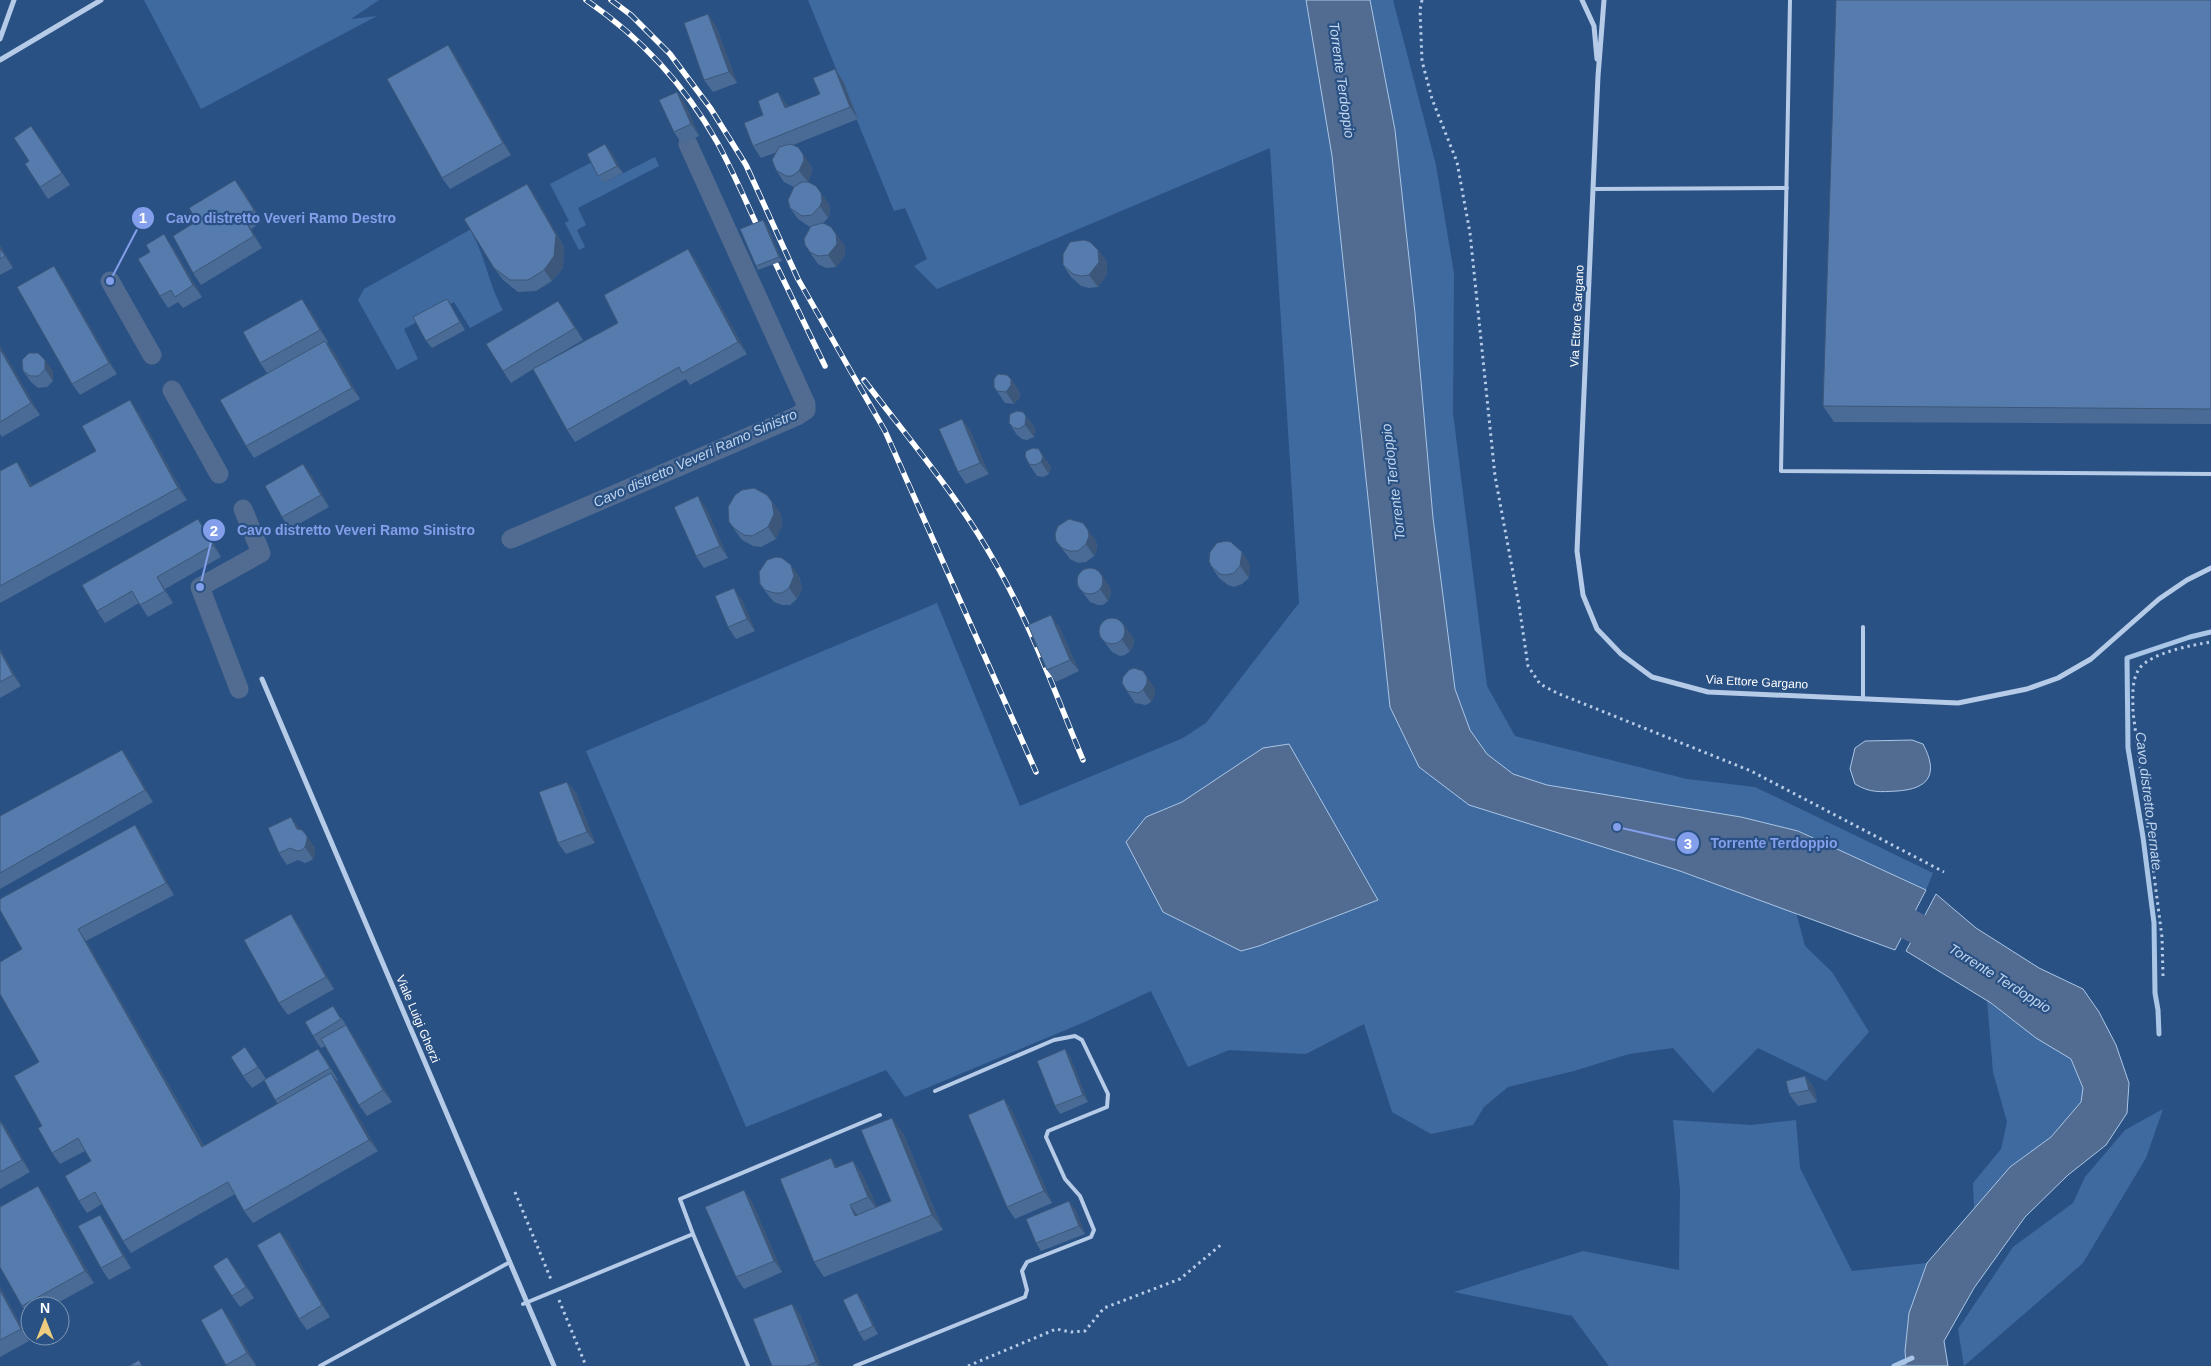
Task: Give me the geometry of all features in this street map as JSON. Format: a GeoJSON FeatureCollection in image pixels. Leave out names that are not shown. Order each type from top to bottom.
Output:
{"type":"FeatureCollection","features":[{"type":"Feature","properties":{"kind":"street"},"geometry":{"type":"LineString","coordinates":[[0,39],[14,0]]}},
{"type":"Feature","properties":{"kind":"street"},"geometry":{"type":"LineString","coordinates":[[0,60],[101,0]]}},
{"type":"Feature","properties":{"kind":"street","name":"Via Ettore Gargano"},"geometry":{"type":"LineString","coordinates":[[1582,0],[1594,26],[1598,76]]}},
{"type":"Feature","properties":{"kind":"street","name":"Via Ettore Gargano"},"geometry":{"type":"LineString","coordinates":[[1604,0],[1598,76],[1577,551],[1583,595],[1597,629],[1621,654],[1652,676],[1708,692],[1958,703],[2027,689],[2058,678],[2091,658],[2159,599],[2187,580],[2211,568]]}},
{"type":"Feature","properties":{"kind":"street","name":"Viale Luigi Gherzi"},"geometry":{"type":"LineString","coordinates":[[262,680],[510,1262],[525,1303],[554,1366]]}},
{"type":"Feature","properties":{"kind":"lane"},"geometry":{"type":"LineString","coordinates":[[1790,0],[1781,471],[2211,474]]}},
{"type":"Feature","properties":{"kind":"lane"},"geometry":{"type":"LineString","coordinates":[[1593,189],[1787,188]]}},
{"type":"Feature","properties":{"kind":"lane"},"geometry":{"type":"LineString","coordinates":[[1863,627],[1863,698]]}},
{"type":"Feature","properties":{"kind":"lane"},"geometry":{"type":"LineString","coordinates":[[855,1366],[1025,1297],[1027,1290],[1022,1271],[1027,1262],[1091,1237],[1094,1230],[1080,1196],[1065,1179],[1046,1137],[1048,1131],[1107,1107],[1108,1094],[1082,1040],[1075,1036],[1054,1040],[935,1091]]}},
{"type":"Feature","properties":{"kind":"lane"},"geometry":{"type":"LineString","coordinates":[[748,1366],[680,1199],[880,1115]]}},
{"type":"Feature","properties":{"kind":"lane"},"geometry":{"type":"LineString","coordinates":[[525,1303],[693,1234]]}},
{"type":"Feature","properties":{"kind":"lane"},"geometry":{"type":"LineString","coordinates":[[320,1366],[510,1262]]}},
{"type":"Feature","properties":{"kind":"path"},"geometry":{"type":"LineString","coordinates":[[2163,976],[2162,937],[2133,712],[2134,688],[2138,670],[2149,660],[2192,645],[2211,642]]}},
{"type":"Feature","properties":{"kind":"path"},"geometry":{"type":"LineString","coordinates":[[968,1366],[1056,1329],[1070,1332],[1085,1330],[1104,1308],[1180,1279],[1223,1243]]}},
{"type":"Feature","properties":{"kind":"shaded area"},"geometry":{"type":"Polygon","coordinates":[[[144,0],[379,0],[351,19],[377,16],[201,109],[144,0]]]}},
{"type":"Feature","properties":{"kind":"shaded area"},"geometry":{"type":"Polygon","coordinates":[[[808,0],[1306,0],[1332,156],[1390,707],[1680,871],[1796,912],[1805,946],[1832,972],[1869,1032],[1826,1081],[1758,1048],[1713,1093],[1673,1048],[1629,1054],[1574,1071],[1508,1087],[1484,1107],[1473,1125],[1431,1134],[1392,1112],[1364,1024],[1306,1054],[1229,1050],[1188,1067],[1151,991],[1087,1021],[905,1097],[886,1070],[746,1127],[586,751],[937,603],[1020,806],[1183,738],[1206,723],[1299,603],[1270,148],[937,289],[914,266],[927,259],[905,208],[894,211],[808,0]],[[1182,802],[1146,817],[1259,946],[1378,900],[1182,802]]]}},
{"type":"Feature","properties":{"kind":"shaded area"},"geometry":{"type":"Polygon","coordinates":[[[1370,0],[1393,0],[1436,165],[1454,273],[1453,413],[1487,686],[1515,736],[1687,779],[1755,787],[1933,873],[1926,890],[1798,831],[1741,817],[1547,785],[1513,774],[1487,754],[1470,730],[1455,689],[1433,518],[1415,313],[1395,130],[1370,0]]]}},
{"type":"Feature","properties":{"kind":"shaded area"},"geometry":{"type":"Polygon","coordinates":[[[655,157],[659,166],[578,208],[586,225],[577,230],[585,247],[579,250],[565,223],[569,221],[550,184],[592,162],[604,183],[655,157]]]}},
{"type":"Feature","properties":{"kind":"shaded area"},"geometry":{"type":"Polygon","coordinates":[[[532,195],[534,198],[472,233],[503,310],[470,328],[454,302],[404,329],[418,359],[397,370],[358,300],[364,289],[532,195]]]}},
{"type":"Feature","properties":{"kind":"shaded area"},"geometry":{"type":"Polygon","coordinates":[[[1987,1000],[2033,1035],[2071,1059],[2083,1088],[2081,1102],[2051,1137],[2010,1167],[1974,1209],[1973,1183],[2001,1149],[2007,1122],[1993,1072],[1987,1000]]]}},
{"type":"Feature","properties":{"kind":"shaded area"},"geometry":{"type":"Polygon","coordinates":[[[2163,1109],[2146,1158],[2083,1263],[1964,1366],[1958,1329],[2013,1247],[2073,1203],[2085,1177],[2125,1130],[2163,1109]]]}},
{"type":"Feature","properties":{"kind":"shaded area"},"geometry":{"type":"Polygon","coordinates":[[[1673,1120],[1751,1125],[1796,1120],[1800,1168],[1852,1271],[1927,1263],[1914,1300],[1908,1325],[1906,1364],[1892,1366],[1609,1366],[1572,1316],[1454,1292],[1583,1251],[1679,1270],[1680,1190],[1673,1120]]]}},
{"type":"Feature","properties":{"kind":"water"},"geometry":{"type":"Polygon","coordinates":[[[1306,0],[1370,0],[1395,130],[1415,313],[1433,518],[1455,689],[1470,730],[1487,754],[1513,774],[1547,785],[1741,817],[1798,831],[1926,890],[1895,950],[1680,871],[1469,805],[1419,767],[1390,707],[1332,156],[1306,0]]]}},
{"type":"Feature","properties":{"kind":"water"},"geometry":{"type":"Polygon","coordinates":[[[1912,740],[1923,744],[1928,755],[1930,772],[1924,783],[1908,790],[1885,792],[1870,790],[1855,784],[1850,769],[1855,748],[1865,741],[1912,740]]]}},
{"type":"Feature","properties":{"kind":"water"},"geometry":{"type":"Polygon","coordinates":[[[1289,744],[1378,900],[1259,946],[1241,951],[1163,912],[1126,842],[1146,817],[1182,802],[1263,748],[1289,744]]]}},
{"type":"Feature","properties":{"kind":"water"},"geometry":{"type":"Polygon","coordinates":[[[1936,894],[1976,928],[2039,968],[2083,989],[2099,1012],[2116,1045],[2129,1083],[2127,1113],[2106,1145],[2068,1175],[2025,1217],[1974,1288],[1944,1341],[1948,1366],[1892,1366],[1906,1364],[1905,1351],[1909,1313],[1927,1263],[2010,1167],[2051,1137],[2081,1102],[2083,1088],[2071,1059],[2036,1038],[1991,1003],[1906,951],[1936,894]]]}},
{"type":"Feature","properties":{"kind":"building"},"geometry":{"type":"Polygon","coordinates":[[[1836,0],[2211,0],[2211,409],[1823,406],[1836,0]]]}},
{"type":"Feature","properties":{"kind":"building"},"geometry":{"type":"Polygon","coordinates":[[[708,14],[729,72],[704,80],[684,23],[708,14]]]}},
{"type":"Feature","properties":{"kind":"building"},"geometry":{"type":"Polygon","coordinates":[[[448,45],[503,143],[442,178],[387,79],[448,45]]]}},
{"type":"Feature","properties":{"kind":"building"},"geometry":{"type":"Polygon","coordinates":[[[835,69],[850,107],[753,146],[744,123],[763,115],[758,101],[778,92],[785,108],[820,94],[813,78],[835,69]]]}},
{"type":"Feature","properties":{"kind":"building"},"geometry":{"type":"Polygon","coordinates":[[[677,92],[691,124],[674,132],[659,100],[677,92]]]}},
{"type":"Feature","properties":{"kind":"building"},"geometry":{"type":"Polygon","coordinates":[[[31,126],[62,173],[40,187],[25,164],[29,161],[14,138],[31,126]]]}},
{"type":"Feature","properties":{"kind":"building"},"geometry":{"type":"Polygon","coordinates":[[[605,144],[617,166],[598,176],[587,154],[605,144]]]}},
{"type":"Feature","properties":{"kind":"building"},"geometry":{"type":"Polygon","coordinates":[[[790,144],[798,147],[803,154],[804,160],[799,171],[792,176],[786,176],[776,170],[772,160],[779,147],[790,144]]]}},
{"type":"Feature","properties":{"kind":"building"},"geometry":{"type":"Polygon","coordinates":[[[235,180],[254,210],[243,217],[254,236],[193,273],[173,236],[197,221],[189,208],[235,180]]]}},
{"type":"Feature","properties":{"kind":"building"},"geometry":{"type":"Polygon","coordinates":[[[802,182],[808,182],[816,186],[821,193],[822,201],[820,206],[812,215],[802,216],[790,208],[788,200],[794,187],[802,182]]]}},
{"type":"Feature","properties":{"kind":"building"},"geometry":{"type":"Polygon","coordinates":[[[527,184],[556,235],[554,256],[544,270],[528,280],[510,280],[494,268],[464,219],[527,184]]]}},
{"type":"Feature","properties":{"kind":"building"},"geometry":{"type":"Polygon","coordinates":[[[763,220],[779,257],[756,266],[740,229],[763,220]]]}},
{"type":"Feature","properties":{"kind":"building"},"geometry":{"type":"Polygon","coordinates":[[[823,223],[831,227],[836,234],[837,244],[828,255],[818,256],[810,252],[805,245],[804,239],[811,226],[823,223]]]}},
{"type":"Feature","properties":{"kind":"building"},"geometry":{"type":"Polygon","coordinates":[[[164,234],[193,285],[175,297],[171,290],[160,296],[138,259],[150,252],[146,245],[164,234]]]}},
{"type":"Feature","properties":{"kind":"building"},"geometry":{"type":"Polygon","coordinates":[[[1084,240],[1090,242],[1098,250],[1099,262],[1089,275],[1081,276],[1073,274],[1063,265],[1063,254],[1070,242],[1084,240]]]}},
{"type":"Feature","properties":{"kind":"building"},"geometry":{"type":"Polygon","coordinates":[[[0,248],[5,256],[0,259],[0,248]]]}},
{"type":"Feature","properties":{"kind":"building"},"geometry":{"type":"Polygon","coordinates":[[[688,249],[738,342],[682,373],[679,367],[567,430],[533,369],[618,323],[604,295],[688,249]]]}},
{"type":"Feature","properties":{"kind":"building"},"geometry":{"type":"Polygon","coordinates":[[[54,266],[109,363],[72,384],[17,287],[54,266]]]}},
{"type":"Feature","properties":{"kind":"building"},"geometry":{"type":"Polygon","coordinates":[[[302,299],[320,330],[260,363],[243,332],[302,299]]]}},
{"type":"Feature","properties":{"kind":"building"},"geometry":{"type":"Polygon","coordinates":[[[447,299],[460,322],[426,341],[413,317],[447,299]]]}},
{"type":"Feature","properties":{"kind":"building"},"geometry":{"type":"Polygon","coordinates":[[[558,301],[575,328],[503,371],[486,344],[558,301]]]}},
{"type":"Feature","properties":{"kind":"building"},"geometry":{"type":"Polygon","coordinates":[[[325,341],[352,388],[246,446],[220,400],[325,341]]]}},
{"type":"Feature","properties":{"kind":"building"},"geometry":{"type":"Polygon","coordinates":[[[0,349],[31,403],[0,422],[0,349]]]}},
{"type":"Feature","properties":{"kind":"building"},"geometry":{"type":"Polygon","coordinates":[[[29,353],[38,353],[45,360],[45,369],[39,376],[30,376],[23,371],[22,360],[29,353]]]}},
{"type":"Feature","properties":{"kind":"building"},"geometry":{"type":"Polygon","coordinates":[[[998,374],[1007,375],[1011,379],[1011,385],[1006,392],[997,391],[994,387],[994,379],[998,374]]]}},
{"type":"Feature","properties":{"kind":"building"},"geometry":{"type":"Polygon","coordinates":[[[130,400],[178,488],[0,586],[0,471],[17,462],[30,487],[96,451],[82,426],[130,400]]]}},
{"type":"Feature","properties":{"kind":"building"},"geometry":{"type":"Polygon","coordinates":[[[1017,411],[1023,412],[1026,416],[1025,425],[1019,429],[1014,428],[1009,423],[1010,414],[1017,411]]]}},
{"type":"Feature","properties":{"kind":"building"},"geometry":{"type":"Polygon","coordinates":[[[962,419],[980,463],[958,472],[939,429],[962,419]]]}},
{"type":"Feature","properties":{"kind":"building"},"geometry":{"type":"Polygon","coordinates":[[[1033,448],[1039,449],[1043,457],[1041,462],[1035,465],[1029,464],[1025,456],[1026,451],[1033,448]]]}},
{"type":"Feature","properties":{"kind":"building"},"geometry":{"type":"Polygon","coordinates":[[[303,464],[321,495],[282,517],[265,486],[303,464]]]}},
{"type":"Feature","properties":{"kind":"building"},"geometry":{"type":"Polygon","coordinates":[[[754,488],[767,495],[772,502],[774,514],[768,527],[752,536],[744,535],[729,522],[728,507],[735,495],[742,490],[754,488]]]}},
{"type":"Feature","properties":{"kind":"building"},"geometry":{"type":"Polygon","coordinates":[[[698,496],[720,546],[696,556],[674,507],[698,496]]]}},
{"type":"Feature","properties":{"kind":"building"},"geometry":{"type":"Polygon","coordinates":[[[198,519],[213,545],[157,577],[165,591],[140,605],[132,591],[97,611],[82,585],[198,519]]]}},
{"type":"Feature","properties":{"kind":"building"},"geometry":{"type":"Polygon","coordinates":[[[1069,519],[1083,523],[1088,530],[1089,536],[1086,544],[1078,551],[1062,548],[1056,541],[1055,534],[1058,526],[1069,519]]]}},
{"type":"Feature","properties":{"kind":"building"},"geometry":{"type":"Polygon","coordinates":[[[1231,542],[1242,552],[1240,566],[1234,573],[1226,575],[1220,574],[1211,566],[1209,561],[1210,552],[1217,543],[1231,542]]]}},
{"type":"Feature","properties":{"kind":"building"},"geometry":{"type":"Polygon","coordinates":[[[776,557],[782,558],[791,565],[794,576],[789,588],[782,593],[765,590],[760,584],[759,572],[767,560],[776,557]]]}},
{"type":"Feature","properties":{"kind":"building"},"geometry":{"type":"Polygon","coordinates":[[[1090,568],[1099,572],[1103,581],[1099,590],[1090,594],[1081,590],[1077,581],[1081,572],[1090,568]]]}},
{"type":"Feature","properties":{"kind":"building"},"geometry":{"type":"Polygon","coordinates":[[[734,588],[747,619],[728,627],[715,596],[734,588]]]}},
{"type":"Feature","properties":{"kind":"building"},"geometry":{"type":"Polygon","coordinates":[[[1051,615],[1070,660],[1047,670],[1028,625],[1051,615]]]}},
{"type":"Feature","properties":{"kind":"building"},"geometry":{"type":"Polygon","coordinates":[[[1112,618],[1121,622],[1125,631],[1121,640],[1112,644],[1103,640],[1099,631],[1103,622],[1112,618]]]}},
{"type":"Feature","properties":{"kind":"building"},"geometry":{"type":"Polygon","coordinates":[[[0,651],[13,675],[0,682],[0,651]]]}},
{"type":"Feature","properties":{"kind":"building"},"geometry":{"type":"Polygon","coordinates":[[[1134,668],[1143,671],[1147,677],[1147,683],[1143,690],[1138,693],[1127,691],[1122,683],[1123,677],[1129,670],[1134,668]]]}},
{"type":"Feature","properties":{"kind":"building"},"geometry":{"type":"Polygon","coordinates":[[[122,750],[145,790],[0,873],[0,816],[122,750]]]}},
{"type":"Feature","properties":{"kind":"building"},"geometry":{"type":"Polygon","coordinates":[[[567,782],[587,832],[558,843],[539,792],[567,782]]]}},
{"type":"Feature","properties":{"kind":"building"},"geometry":{"type":"Polygon","coordinates":[[[291,817],[297,829],[302,830],[307,836],[305,847],[297,851],[290,848],[279,853],[268,828],[291,817]]]}},
{"type":"Feature","properties":{"kind":"building"},"geometry":{"type":"Polygon","coordinates":[[[135,825],[166,883],[78,929],[202,1147],[331,1073],[369,1140],[244,1211],[228,1182],[123,1241],[95,1192],[79,1201],[65,1176],[91,1161],[78,1138],[52,1153],[38,1128],[42,1126],[14,1076],[39,1062],[0,994],[0,962],[22,949],[0,910],[0,899],[135,825]]]}},
{"type":"Feature","properties":{"kind":"building"},"geometry":{"type":"Polygon","coordinates":[[[291,914],[326,977],[279,1003],[244,940],[291,914]]]}},
{"type":"Feature","properties":{"kind":"building"},"geometry":{"type":"Polygon","coordinates":[[[333,1006],[341,1019],[313,1036],[305,1022],[333,1006]]]}},
{"type":"Feature","properties":{"kind":"building"},"geometry":{"type":"Polygon","coordinates":[[[346,1025],[383,1090],[359,1105],[321,1039],[346,1025]]]}},
{"type":"Feature","properties":{"kind":"building"},"geometry":{"type":"Polygon","coordinates":[[[245,1047],[258,1067],[243,1076],[231,1057],[245,1047]]]}},
{"type":"Feature","properties":{"kind":"building"},"geometry":{"type":"Polygon","coordinates":[[[318,1049],[330,1068],[275,1100],[264,1080],[318,1049]]]}},
{"type":"Feature","properties":{"kind":"building"},"geometry":{"type":"Polygon","coordinates":[[[1065,1049],[1083,1095],[1055,1106],[1037,1061],[1065,1049]]]}},
{"type":"Feature","properties":{"kind":"building"},"geometry":{"type":"Polygon","coordinates":[[[1805,1076],[1809,1090],[1789,1094],[1786,1081],[1805,1076]]]}},
{"type":"Feature","properties":{"kind":"building"},"geometry":{"type":"Polygon","coordinates":[[[1004,1099],[1044,1191],[1007,1207],[968,1115],[1004,1099]]]}},
{"type":"Feature","properties":{"kind":"building"},"geometry":{"type":"Polygon","coordinates":[[[892,1118],[932,1215],[814,1262],[780,1179],[831,1158],[835,1168],[853,1161],[868,1197],[850,1205],[855,1216],[891,1201],[861,1130],[892,1118]]]}},
{"type":"Feature","properties":{"kind":"building"},"geometry":{"type":"Polygon","coordinates":[[[0,1121],[22,1160],[0,1172],[0,1121]]]}},
{"type":"Feature","properties":{"kind":"building"},"geometry":{"type":"Polygon","coordinates":[[[38,1186],[85,1271],[40,1296],[20,1296],[20,1302],[0,1267],[0,1207],[38,1186]]]}},
{"type":"Feature","properties":{"kind":"building"},"geometry":{"type":"Polygon","coordinates":[[[744,1190],[774,1261],[736,1277],[705,1207],[744,1190]]]}},
{"type":"Feature","properties":{"kind":"building"},"geometry":{"type":"Polygon","coordinates":[[[1069,1201],[1079,1226],[1036,1243],[1026,1219],[1069,1201]]]}},
{"type":"Feature","properties":{"kind":"building"},"geometry":{"type":"Polygon","coordinates":[[[100,1215],[123,1256],[101,1268],[78,1226],[100,1215]]]}},
{"type":"Feature","properties":{"kind":"building"},"geometry":{"type":"Polygon","coordinates":[[[280,1232],[322,1305],[299,1319],[257,1245],[280,1232]]]}},
{"type":"Feature","properties":{"kind":"building"},"geometry":{"type":"Polygon","coordinates":[[[227,1257],[246,1287],[232,1296],[213,1266],[227,1257]]]}},
{"type":"Feature","properties":{"kind":"building"},"geometry":{"type":"Polygon","coordinates":[[[0,1290],[20,1330],[0,1340],[0,1290]]]}},
{"type":"Feature","properties":{"kind":"building"},"geometry":{"type":"Polygon","coordinates":[[[857,1293],[873,1326],[859,1333],[843,1300],[857,1293]]]}},
{"type":"Feature","properties":{"kind":"building"},"geometry":{"type":"Polygon","coordinates":[[[792,1304],[816,1362],[806,1366],[772,1366],[753,1319],[792,1304]]]}},
{"type":"Feature","properties":{"kind":"building"},"geometry":{"type":"Polygon","coordinates":[[[222,1308],[247,1353],[226,1365],[201,1320],[222,1308]]]}},
{"type":"Feature","properties":{"kind":"building"},"geometry":{"type":"Polygon","coordinates":[[[139,1360],[142,1366],[129,1366],[139,1360]]]}},
{"type":"Feature","properties":{"kind":"waterway","name":"Cavo distretto Veveri Ramo Sinistro"},"geometry":{"type":"LineString","coordinates":[[511,539],[797,416],[806,410],[806,404],[688,144]]}},
{"type":"Feature","properties":{"kind":"waterway"},"geometry":{"type":"LineString","coordinates":[[110,281],[152,355]]}},
{"type":"Feature","properties":{"kind":"waterway"},"geometry":{"type":"LineString","coordinates":[[172,390],[219,474]]}},
{"type":"Feature","properties":{"kind":"waterway","name":"Cavo distretto Veveri Ramo Sinistro"},"geometry":{"type":"LineString","coordinates":[[239,689],[200,587],[261,553],[243,509]]}},
{"type":"Feature","properties":{"kind":"waterway","name":"Cavo distretto Pernate"},"geometry":{"type":"LineString","coordinates":[[2159,1034],[2155,993],[2154,923],[2143,837],[2128,748],[2127,658],[2211,632]]}},
{"type":"Feature","properties":{"kind":"waterway","name":"Torrente Terdoppio"},"geometry":{"type":"LineString","coordinates":[[1870,904],[1956,949]]}},
{"type":"Feature","properties":{"kind":"waterway"},"geometry":{"type":"LineString","coordinates":[[1894,1366],[1912,1358]]}},
{"type":"Feature","properties":{"kind":"railway"},"geometry":{"type":"LineString","coordinates":[[586,0],[606,14],[642,46],[675,81],[690,101],[723,153],[761,234]]}},
{"type":"Feature","properties":{"kind":"railway"},"geometry":{"type":"LineString","coordinates":[[611,0],[631,15],[670,54],[711,109],[746,165],[798,279],[885,431],[1036,772]]}},
{"type":"Feature","properties":{"kind":"railway"},"geometry":{"type":"LineString","coordinates":[[769,250],[825,366]]}},
{"type":"Feature","properties":{"kind":"railway"},"geometry":{"type":"LineString","coordinates":[[864,380],[964,512],[993,559],[1019,608],[1083,760]]}},
{"type":"Feature","properties":{"kind":"place","name":"Cavo distretto Veveri Ramo Destro"},"geometry":{"type":"Point","coordinates":[110,281]}},
{"type":"Feature","properties":{"kind":"place","name":"Cavo distretto Veveri Ramo Sinistro"},"geometry":{"type":"Point","coordinates":[200,587]}},
{"type":"Feature","properties":{"kind":"place","name":"Torrente Terdoppio"},"geometry":{"type":"Point","coordinates":[1617,827]}}]}
